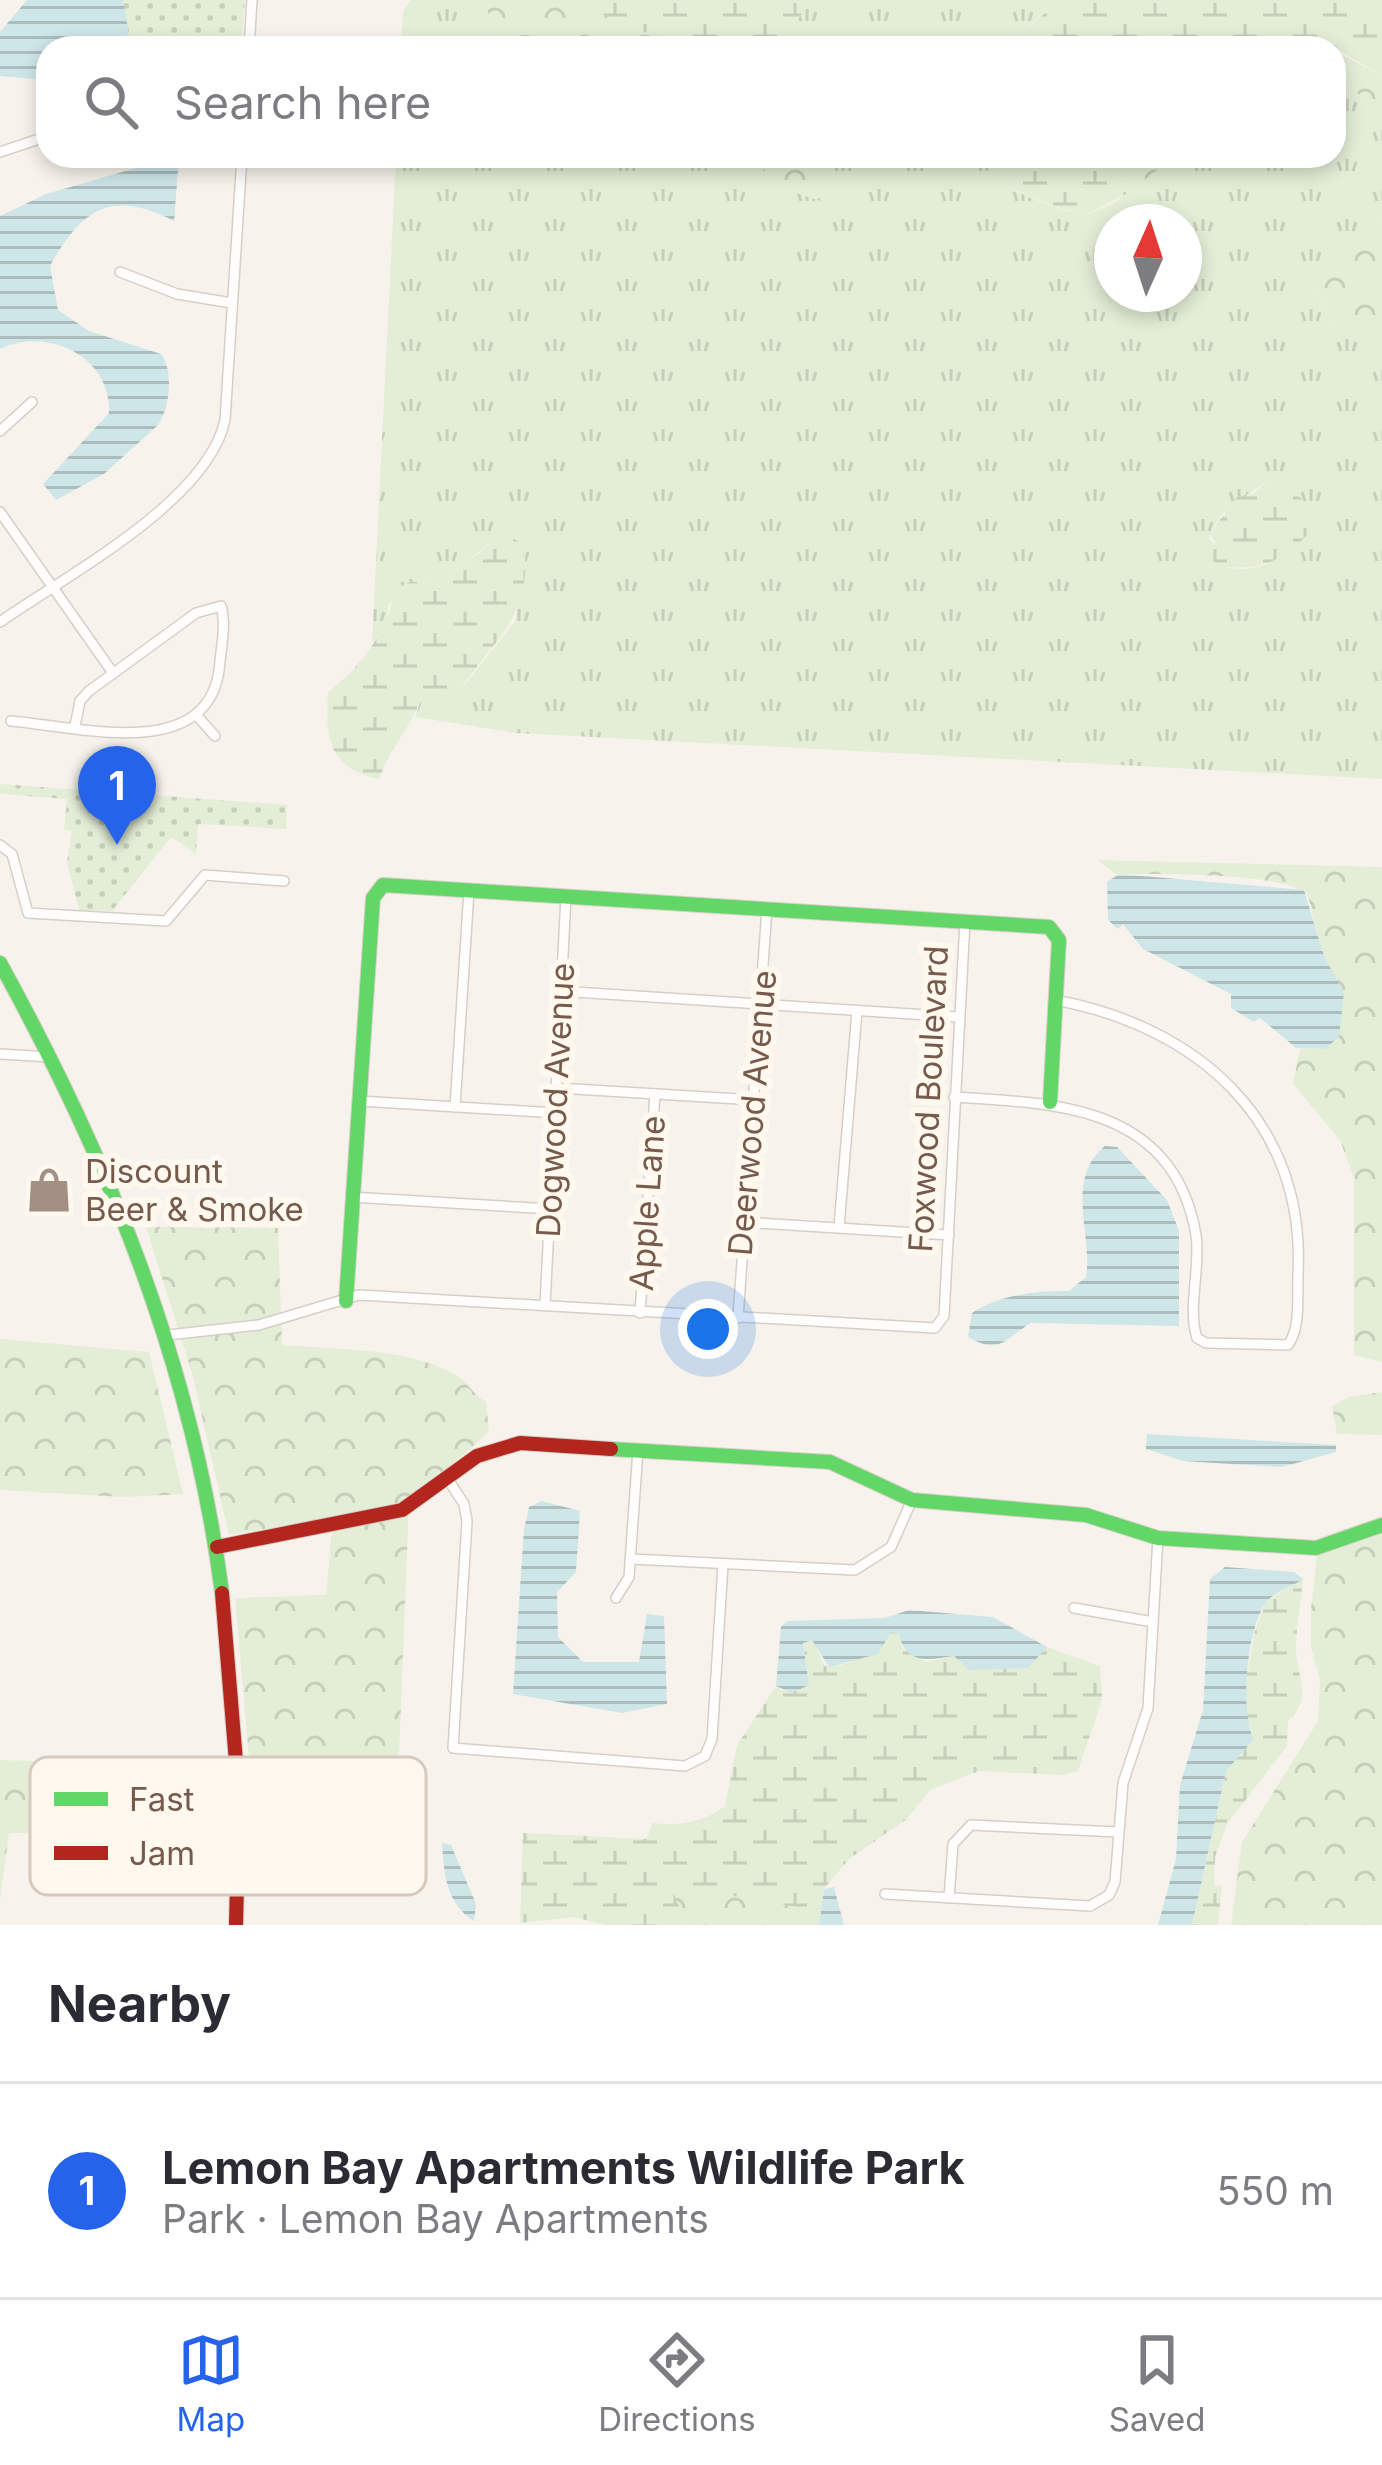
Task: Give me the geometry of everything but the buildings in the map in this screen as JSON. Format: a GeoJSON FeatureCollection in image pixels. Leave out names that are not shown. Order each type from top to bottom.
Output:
{"type":"FeatureCollection","features":[{"type":"Feature","properties":{"kind":"street"},"geometry":{"type":"LineString","coordinates":[[250,36],[252,0]]}},
{"type":"Feature","properties":{"kind":"street"},"geometry":{"type":"LineString","coordinates":[[0,152],[36,140]]}},
{"type":"Feature","properties":{"kind":"street"},"geometry":{"type":"LineString","coordinates":[[0,622],[184,492],[207,466],[225,420],[241,168]]}},
{"type":"Feature","properties":{"kind":"street"},"geometry":{"type":"LineString","coordinates":[[120,272],[177,294],[232,303]]}},
{"type":"Feature","properties":{"kind":"street"},"geometry":{"type":"LineString","coordinates":[[0,431],[32,402]]}},
{"type":"Feature","properties":{"kind":"street"},"geometry":{"type":"LineString","coordinates":[[0,512],[113,673]]}},
{"type":"Feature","properties":{"kind":"street"},"geometry":{"type":"LineString","coordinates":[[11,721],[75,726],[164,731],[197,717],[218,682],[221,606],[196,613],[84,695],[75,726]]}},
{"type":"Feature","properties":{"kind":"street"},"geometry":{"type":"LineString","coordinates":[[197,717],[215,736]]}},
{"type":"Feature","properties":{"kind":"street"},"geometry":{"type":"LineString","coordinates":[[0,845],[12,854],[28,913],[166,921],[205,875],[284,881]]}},
{"type":"Feature","properties":{"kind":"street","name":"Foxwood Boulevard"},"geometry":{"type":"LineString","coordinates":[[168,1335],[259,1324],[381,1295],[935,1328],[944,1316],[965,921],[387,884],[375,892],[346,1301]]}},
{"type":"Feature","properties":{"kind":"street"},"geometry":{"type":"LineString","coordinates":[[455,1107],[470,890]]}},
{"type":"Feature","properties":{"kind":"street","name":"Dogwood Avenue"},"geometry":{"type":"LineString","coordinates":[[544,1305],[566,896]]}},
{"type":"Feature","properties":{"kind":"street","name":"Deerwood Avenue"},"geometry":{"type":"LineString","coordinates":[[737,1318],[767,908]]}},
{"type":"Feature","properties":{"kind":"street"},"geometry":{"type":"LineString","coordinates":[[965,921],[1054,931],[1049,1102]]}},
{"type":"Feature","properties":{"kind":"street"},"geometry":{"type":"LineString","coordinates":[[0,963],[57,1058],[119,1197],[168,1335],[197,1442],[217,1547],[236,1757]]}},
{"type":"Feature","properties":{"kind":"street"},"geometry":{"type":"LineString","coordinates":[[560,991],[958,1017]]}},
{"type":"Feature","properties":{"kind":"street"},"geometry":{"type":"LineString","coordinates":[[954,1096],[1049,1102],[1121,1125],[1151,1148],[1175,1178],[1196,1238],[1197,1337],[1206,1343],[1282,1348],[1292,1341],[1298,1266],[1295,1216],[1280,1163],[1253,1114],[1215,1070],[1170,1036],[1121,1015],[1055,1000]]}},
{"type":"Feature","properties":{"kind":"street"},"geometry":{"type":"LineString","coordinates":[[838,1228],[857,1011]]}},
{"type":"Feature","properties":{"kind":"street"},"geometry":{"type":"LineString","coordinates":[[0,1054],[57,1058]]}},
{"type":"Feature","properties":{"kind":"street"},"geometry":{"type":"LineString","coordinates":[[558,1088],[754,1100]]}},
{"type":"Feature","properties":{"kind":"street","name":"Apple Lane"},"geometry":{"type":"LineString","coordinates":[[640,1313],[655,1094]]}},
{"type":"Feature","properties":{"kind":"street"},"geometry":{"type":"LineString","coordinates":[[360,1101],[557,1114]]}},
{"type":"Feature","properties":{"kind":"street"},"geometry":{"type":"LineString","coordinates":[[351,1197],[550,1209]]}},
{"type":"Feature","properties":{"kind":"street"},"geometry":{"type":"LineString","coordinates":[[742,1222],[949,1235]]}},
{"type":"Feature","properties":{"kind":"street"},"geometry":{"type":"LineString","coordinates":[[217,1547],[402,1510],[449,1481],[477,1456],[507,1444],[830,1462],[912,1500],[1087,1515],[1158,1538],[1316,1548],[1382,1525]]}},
{"type":"Feature","properties":{"kind":"street"},"geometry":{"type":"LineString","coordinates":[[616,1598],[628,1577],[631,1559],[638,1450]]}},
{"type":"Feature","properties":{"kind":"street"},"geometry":{"type":"LineString","coordinates":[[449,1481],[464,1504],[467,1521],[453,1748],[685,1766],[700,1760],[712,1739],[723,1565]]}},
{"type":"Feature","properties":{"kind":"street"},"geometry":{"type":"LineString","coordinates":[[631,1559],[859,1569],[896,1540],[912,1500]]}},
{"type":"Feature","properties":{"kind":"street"},"geometry":{"type":"LineString","coordinates":[[885,1894],[1094,1906],[1112,1890],[1123,1783],[1148,1708],[1158,1538]]}},
{"type":"Feature","properties":{"kind":"street"},"geometry":{"type":"LineString","coordinates":[[1074,1608],[1154,1622]]}},
{"type":"Feature","properties":{"kind":"street"},"geometry":{"type":"LineString","coordinates":[[949,1898],[953,1844],[971,1826],[1118,1832]]}},
{"type":"Feature","properties":{"kind":"green space"},"geometry":{"type":"Polygon","coordinates":[[[123,0],[245,0],[242,36],[125,36],[123,0]]]}},
{"type":"Feature","properties":{"kind":"green space"},"geometry":{"type":"Polygon","coordinates":[[[411,0],[484,0],[495,36],[402,36],[403,11],[411,0]]]}},
{"type":"Feature","properties":{"kind":"green space"},"geometry":{"type":"Polygon","coordinates":[[[484,0],[579,0],[658,36],[495,36],[484,0]]]}},
{"type":"Feature","properties":{"kind":"green space"},"geometry":{"type":"Polygon","coordinates":[[[579,0],[813,0],[796,22],[777,36],[660,36],[579,0]]]}},
{"type":"Feature","properties":{"kind":"green space"},"geometry":{"type":"Polygon","coordinates":[[[813,0],[1048,0],[1046,11],[1018,36],[779,36],[813,0]]]}},
{"type":"Feature","properties":{"kind":"green space"},"geometry":{"type":"Polygon","coordinates":[[[1048,0],[1382,0],[1382,75],[1346,55],[1346,36],[1019,36],[1046,12],[1048,0]]]}},
{"type":"Feature","properties":{"kind":"green space"},"geometry":{"type":"Polygon","coordinates":[[[1346,57],[1382,75],[1382,130],[1353,86],[1346,89],[1346,57]]]}},
{"type":"Feature","properties":{"kind":"green space"},"geometry":{"type":"Polygon","coordinates":[[[1353,86],[1382,130],[1382,219],[1363,233],[1317,285],[1331,325],[1382,347],[1382,779],[517,733],[415,717],[423,693],[459,692],[515,621],[526,563],[490,543],[443,581],[409,582],[389,604],[385,628],[372,643],[395,168],[762,168],[790,191],[818,168],[989,168],[1013,189],[1039,201],[1084,216],[1094,211],[1094,312],[1202,312],[1202,204],[1111,204],[1160,168],[1346,168],[1346,89],[1353,86]],[[1269,480],[1233,504],[1213,528],[1209,540],[1218,545],[1214,563],[1243,569],[1268,563],[1311,529],[1302,498],[1269,480]]]}},
{"type":"Feature","properties":{"kind":"green space"},"geometry":{"type":"Polygon","coordinates":[[[762,168],[822,168],[825,177],[820,201],[790,191],[762,168]]]}},
{"type":"Feature","properties":{"kind":"green space"},"geometry":{"type":"Polygon","coordinates":[[[989,168],[1137,168],[1125,181],[1126,194],[1107,204],[1094,204],[1094,211],[1084,216],[1039,201],[989,168]]]}},
{"type":"Feature","properties":{"kind":"green space"},"geometry":{"type":"Polygon","coordinates":[[[1137,168],[1160,168],[1126,194],[1125,181],[1137,168]]]}},
{"type":"Feature","properties":{"kind":"green space"},"geometry":{"type":"Polygon","coordinates":[[[1382,219],[1382,347],[1331,325],[1317,284],[1382,219]]]}},
{"type":"Feature","properties":{"kind":"green space"},"geometry":{"type":"Polygon","coordinates":[[[1269,480],[1300,497],[1312,529],[1271,562],[1218,566],[1209,556],[1217,545],[1210,533],[1237,497],[1254,493],[1269,480]]]}},
{"type":"Feature","properties":{"kind":"green space"},"geometry":{"type":"Polygon","coordinates":[[[503,534],[524,544],[523,590],[508,625],[459,692],[423,694],[379,779],[349,767],[329,736],[328,692],[371,647],[387,619],[393,591],[409,582],[443,581],[503,534]]]}},
{"type":"Feature","properties":{"kind":"green space"},"geometry":{"type":"Polygon","coordinates":[[[0,784],[287,805],[286,829],[198,824],[196,854],[171,837],[112,911],[79,910],[67,862],[72,831],[64,830],[67,799],[0,794],[0,784]]]}},
{"type":"Feature","properties":{"kind":"green space"},"geometry":{"type":"Polygon","coordinates":[[[1098,860],[1382,867],[1382,1362],[1354,1355],[1354,1178],[1340,1140],[1293,1084],[1300,1049],[1324,1049],[1334,1042],[1344,993],[1324,957],[1307,893],[1242,878],[1116,874],[1098,860]]]}},
{"type":"Feature","properties":{"kind":"green space"},"geometry":{"type":"Polygon","coordinates":[[[146,1227],[278,1228],[282,1345],[411,1358],[456,1375],[486,1402],[489,1432],[409,1502],[399,1757],[249,1757],[235,1598],[326,1595],[333,1517],[229,1535],[192,1373],[146,1227]]]}},
{"type":"Feature","properties":{"kind":"green space"},"geometry":{"type":"Polygon","coordinates":[[[0,1339],[149,1352],[183,1494],[124,1497],[0,1490],[0,1339]]]}},
{"type":"Feature","properties":{"kind":"green space"},"geometry":{"type":"Polygon","coordinates":[[[1382,1392],[1382,1435],[1337,1434],[1332,1406],[1348,1397],[1382,1392]]]}},
{"type":"Feature","properties":{"kind":"green space"},"geometry":{"type":"Polygon","coordinates":[[[1382,1516],[1382,1925],[1231,1925],[1242,1842],[1318,1721],[1320,1679],[1311,1648],[1311,1609],[1319,1538],[1382,1516]]]}},
{"type":"Feature","properties":{"kind":"green space"},"geometry":{"type":"Polygon","coordinates":[[[1303,1579],[1296,1646],[1302,1694],[1288,1721],[1287,1746],[1227,1824],[1215,1857],[1214,1885],[1222,1886],[1218,1925],[1192,1925],[1226,1771],[1254,1739],[1242,1702],[1255,1630],[1266,1601],[1303,1579]]]}},
{"type":"Feature","properties":{"kind":"green space"},"geometry":{"type":"Polygon","coordinates":[[[891,1632],[899,1634],[903,1649],[927,1662],[954,1656],[977,1666],[1002,1667],[1047,1647],[1100,1666],[1102,1700],[1078,1771],[1062,1775],[979,1771],[930,1790],[907,1819],[849,1859],[824,1889],[821,1911],[697,1890],[667,1878],[687,1925],[605,1925],[574,1917],[520,1923],[523,1833],[647,1839],[652,1823],[690,1822],[717,1812],[725,1806],[737,1745],[776,1686],[782,1691],[807,1671],[803,1643],[813,1639],[824,1666],[835,1666],[861,1657],[891,1632]]]}},
{"type":"Feature","properties":{"kind":"green space"},"geometry":{"type":"Polygon","coordinates":[[[0,1760],[30,1761],[30,1833],[9,1833],[0,1900],[0,1760]]]}},
{"type":"Feature","properties":{"kind":"green space"},"geometry":{"type":"Polygon","coordinates":[[[666,1878],[821,1911],[819,1925],[687,1925],[666,1878]]]}},
{"type":"Feature","properties":{"kind":"water"},"geometry":{"type":"Polygon","coordinates":[[[27,0],[123,0],[129,35],[36,36],[36,79],[0,76],[0,32],[27,0]]]}},
{"type":"Feature","properties":{"kind":"water"},"geometry":{"type":"Polygon","coordinates":[[[136,168],[178,168],[174,221],[133,206],[101,210],[74,230],[50,266],[58,310],[89,331],[161,354],[169,379],[168,399],[158,425],[104,474],[56,500],[43,484],[109,413],[100,376],[73,351],[37,341],[0,349],[0,216],[46,194],[136,168]]]}},
{"type":"Feature","properties":{"kind":"water"},"geometry":{"type":"Polygon","coordinates":[[[1119,874],[1304,890],[1324,956],[1344,993],[1339,1037],[1325,1049],[1296,1048],[1260,1018],[1254,1022],[1231,1008],[1231,994],[1143,949],[1123,924],[1118,929],[1108,920],[1107,882],[1119,874]]]}},
{"type":"Feature","properties":{"kind":"water"},"geometry":{"type":"Polygon","coordinates":[[[1105,1146],[1117,1147],[1167,1200],[1179,1231],[1179,1326],[1031,1323],[996,1345],[968,1337],[972,1313],[983,1307],[1019,1295],[1069,1291],[1086,1277],[1083,1191],[1093,1159],[1105,1146]]]}},
{"type":"Feature","properties":{"kind":"water"},"geometry":{"type":"Polygon","coordinates":[[[1147,1434],[1336,1445],[1336,1452],[1282,1467],[1183,1461],[1146,1449],[1147,1434]]]}},
{"type":"Feature","properties":{"kind":"water"},"geometry":{"type":"Polygon","coordinates":[[[542,1501],[580,1511],[576,1572],[557,1592],[558,1637],[583,1662],[639,1662],[647,1614],[664,1616],[667,1704],[622,1713],[513,1694],[524,1529],[529,1507],[542,1501]]]}},
{"type":"Feature","properties":{"kind":"water"},"geometry":{"type":"Polygon","coordinates":[[[1225,1567],[1294,1572],[1303,1579],[1269,1599],[1255,1626],[1246,1689],[1254,1739],[1226,1771],[1192,1925],[1158,1925],[1176,1859],[1180,1785],[1203,1710],[1210,1579],[1225,1567]]]}},
{"type":"Feature","properties":{"kind":"water"},"geometry":{"type":"Polygon","coordinates":[[[909,1610],[993,1617],[1047,1647],[1028,1668],[969,1670],[954,1656],[913,1656],[899,1634],[891,1632],[878,1654],[829,1667],[812,1640],[803,1643],[809,1685],[792,1693],[776,1686],[781,1627],[787,1621],[885,1618],[909,1610]]]}},
{"type":"Feature","properties":{"kind":"water"},"geometry":{"type":"Polygon","coordinates":[[[442,1843],[451,1845],[476,1904],[474,1921],[452,1897],[442,1843]]]}},
{"type":"Feature","properties":{"kind":"water"},"geometry":{"type":"Polygon","coordinates":[[[834,1887],[844,1925],[819,1925],[824,1889],[834,1887]]]}},
{"type":"Feature","properties":{"kind":"traffic: fast"},"geometry":{"type":"LineString","coordinates":[[346,1301],[373,898],[383,885],[1049,927],[1059,940],[1050,1102]]}},
{"type":"Feature","properties":{"kind":"traffic: fast"},"geometry":{"type":"LineString","coordinates":[[0,963],[77,1113],[141,1268],[190,1427],[222,1593]]}},
{"type":"Feature","properties":{"kind":"traffic: fast"},"geometry":{"type":"LineString","coordinates":[[611,1449],[830,1462],[912,1500],[1086,1515],[1158,1538],[1316,1548],[1382,1525]]}},
{"type":"Feature","properties":{"kind":"traffic: jam"},"geometry":{"type":"LineString","coordinates":[[217,1547],[402,1510],[477,1456],[520,1443],[611,1449]]}},
{"type":"Feature","properties":{"kind":"traffic: jam"},"geometry":{"type":"LineString","coordinates":[[222,1593],[236,1757]]}},
{"type":"Feature","properties":{"kind":"traffic: jam"},"geometry":{"type":"LineString","coordinates":[[236,1925],[237,1895]]}},
{"type":"Feature","properties":{"kind":"place","name":"Lemon Bay Apartments Wildlife Park"},"geometry":{"type":"Point","coordinates":[117,845]}},
{"type":"Feature","properties":{"kind":"place","name":"Discount Beer & Smoke"},"geometry":{"type":"Point","coordinates":[49,1190]}}]}
